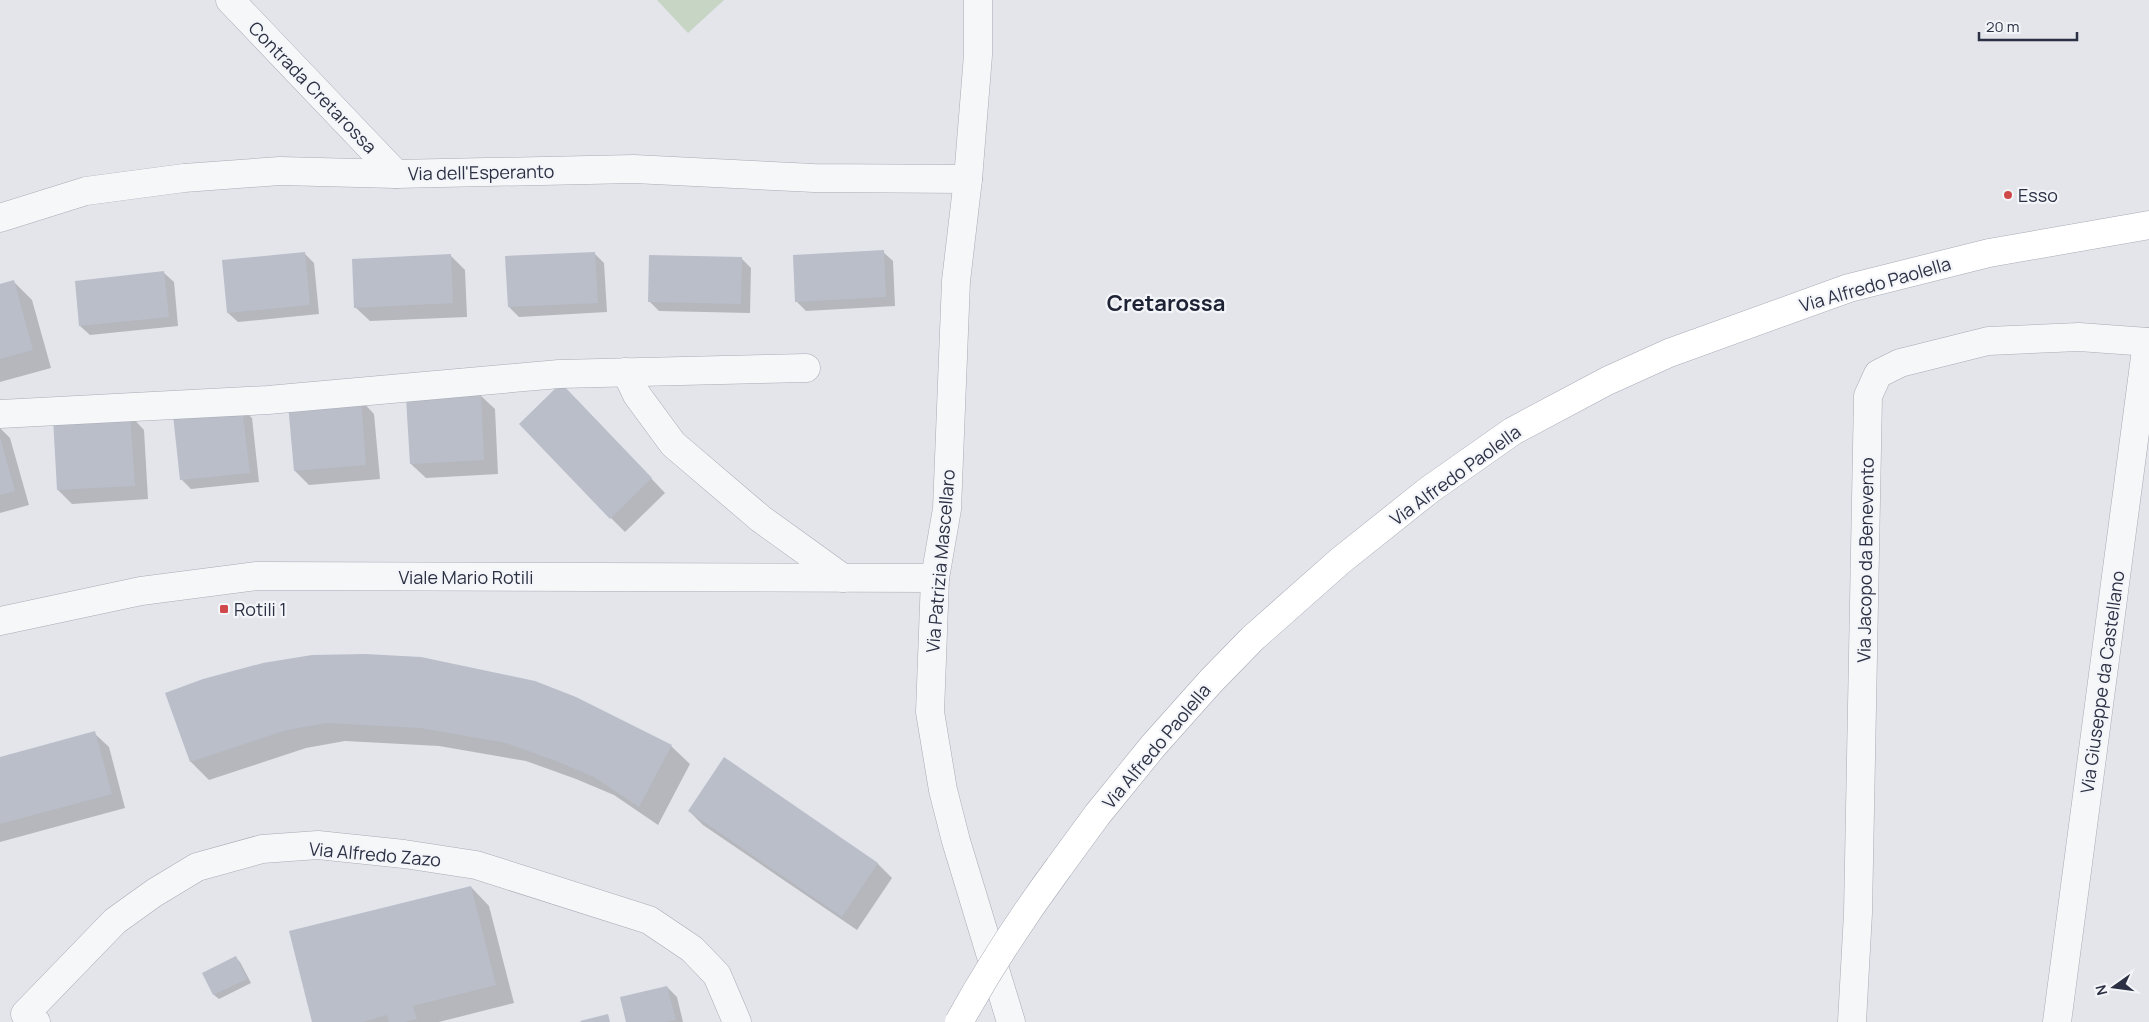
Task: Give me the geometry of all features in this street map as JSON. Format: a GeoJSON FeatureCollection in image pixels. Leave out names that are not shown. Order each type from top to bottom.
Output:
{"type":"FeatureCollection","features":[{"type":"Feature","properties":{"kind":"main road","name":"Via Alfredo Paolella"},"geometry":{"type":"LineString","coordinates":[[959,1022],[986,972],[1017,925],[1097,815],[1153,746],[1211,681],[1253,638],[1347,555],[1429,490],[1513,430],[1606,381],[1669,353],[1850,288],[1989,253],[2149,225]]}},
{"type":"Feature","properties":{"kind":"street","name":"Contrada Cretarossa"},"geometry":{"type":"LineString","coordinates":[[230,0],[396,174]]}},
{"type":"Feature","properties":{"kind":"street"},"geometry":{"type":"LineString","coordinates":[[968,180],[978,56],[978,0]]}},
{"type":"Feature","properties":{"kind":"street","name":"Via dell'Esperanto"},"geometry":{"type":"LineString","coordinates":[[0,218],[86,191],[184,178],[280,171],[396,174],[634,169],[814,178],[968,180]]}},
{"type":"Feature","properties":{"kind":"street","name":"Via Patrizia Mascellaro"},"geometry":{"type":"LineString","coordinates":[[968,180],[956,281],[947,510],[935,578],[930,712],[943,790],[956,841],[1011,1022]]}},
{"type":"Feature","properties":{"kind":"street","name":"Via Jacopo da Benevento"},"geometry":{"type":"LineString","coordinates":[[1852,1022],[1858,913],[1868,396],[1878,374],[1900,363],[1988,342],[2078,337],[2148,342]]}},
{"type":"Feature","properties":{"kind":"street","name":"Via Giuseppe da Castellano"},"geometry":{"type":"LineString","coordinates":[[2057,1022],[2148,342]]}},
{"type":"Feature","properties":{"kind":"street"},"geometry":{"type":"LineString","coordinates":[[0,414],[268,400],[559,374],[806,368]]}},
{"type":"Feature","properties":{"kind":"street"},"geometry":{"type":"LineString","coordinates":[[626,372],[637,395],[674,444],[761,519],[843,578]]}},
{"type":"Feature","properties":{"kind":"street","name":"Viale Mario Rotili"},"geometry":{"type":"LineString","coordinates":[[0,621],[141,591],[257,576],[935,578]]}},
{"type":"Feature","properties":{"kind":"street","name":"Via Alfredo Zazo"},"geometry":{"type":"LineString","coordinates":[[26,1019],[115,921],[154,893],[197,867],[262,849],[318,846],[404,854],[476,865],[649,920],[692,949],[717,975],[737,1022]]}},
{"type":"Feature","properties":{"kind":"green space"},"geometry":{"type":"Polygon","coordinates":[[[657,0],[724,0],[688,33],[657,0]]]}},
{"type":"Feature","properties":{"kind":"building"},"geometry":{"type":"Polygon","coordinates":[[[884,250],[886,297],[795,302],[793,255],[884,250]]]}},
{"type":"Feature","properties":{"kind":"building"},"geometry":{"type":"Polygon","coordinates":[[[305,252],[310,305],[227,313],[222,260],[305,252]]]}},
{"type":"Feature","properties":{"kind":"building"},"geometry":{"type":"Polygon","coordinates":[[[595,252],[598,303],[508,307],[505,256],[595,252]]]}},
{"type":"Feature","properties":{"kind":"building"},"geometry":{"type":"Polygon","coordinates":[[[451,254],[453,303],[354,308],[352,259],[451,254]]]}},
{"type":"Feature","properties":{"kind":"building"},"geometry":{"type":"Polygon","coordinates":[[[649,255],[742,257],[741,304],[648,302],[649,255]]]}},
{"type":"Feature","properties":{"kind":"building"},"geometry":{"type":"Polygon","coordinates":[[[164,271],[169,317],[79,326],[75,281],[164,271]]]}},
{"type":"Feature","properties":{"kind":"building"},"geometry":{"type":"Polygon","coordinates":[[[14,280],[33,350],[0,359],[0,284],[14,280]]]}},
{"type":"Feature","properties":{"kind":"building"},"geometry":{"type":"Polygon","coordinates":[[[561,383],[652,478],[610,519],[519,424],[561,383]]]}},
{"type":"Feature","properties":{"kind":"building"},"geometry":{"type":"Polygon","coordinates":[[[481,394],[484,460],[410,464],[406,398],[481,394]]]}},
{"type":"Feature","properties":{"kind":"building"},"geometry":{"type":"Polygon","coordinates":[[[361,398],[366,465],[294,471],[288,404],[361,398]]]}},
{"type":"Feature","properties":{"kind":"building"},"geometry":{"type":"Polygon","coordinates":[[[242,407],[250,473],[180,480],[173,415],[242,407]]]}},
{"type":"Feature","properties":{"kind":"building"},"geometry":{"type":"Polygon","coordinates":[[[130,414],[135,486],[57,490],[53,418],[130,414]]]}},
{"type":"Feature","properties":{"kind":"building"},"geometry":{"type":"Polygon","coordinates":[[[0,437],[15,491],[0,495],[0,437]]]}},
{"type":"Feature","properties":{"kind":"building"},"geometry":{"type":"Polygon","coordinates":[[[365,654],[421,657],[535,681],[576,697],[672,745],[639,807],[594,777],[556,761],[506,743],[420,728],[326,723],[287,730],[190,762],[165,693],[203,679],[263,663],[312,655],[365,654]]]}},
{"type":"Feature","properties":{"kind":"building"},"geometry":{"type":"Polygon","coordinates":[[[95,731],[112,794],[0,824],[0,757],[95,731]]]}},
{"type":"Feature","properties":{"kind":"building"},"geometry":{"type":"Polygon","coordinates":[[[724,757],[878,863],[842,917],[688,811],[724,757]]]}},
{"type":"Feature","properties":{"kind":"building"},"geometry":{"type":"Polygon","coordinates":[[[471,886],[496,985],[413,1006],[417,1019],[404,1022],[389,1022],[387,1015],[363,1022],[312,1022],[289,931],[471,886]]]}},
{"type":"Feature","properties":{"kind":"building"},"geometry":{"type":"Polygon","coordinates":[[[236,956],[247,979],[213,995],[202,973],[236,956]]]}},
{"type":"Feature","properties":{"kind":"building"},"geometry":{"type":"Polygon","coordinates":[[[667,986],[676,1020],[666,1022],[626,1022],[620,997],[667,986]]]}},
{"type":"Feature","properties":{"kind":"building"},"geometry":{"type":"Polygon","coordinates":[[[608,1014],[610,1022],[580,1021],[608,1014]]]}},
{"type":"Feature","properties":{"kind":"place","name":"Esso"},"geometry":{"type":"Point","coordinates":[2008,195]}},
{"type":"Feature","properties":{"kind":"place","name":"Rotili 1"},"geometry":{"type":"Point","coordinates":[224,609]}},
{"type":"Feature","properties":{"kind":"district","name":"Cretarossa"},"geometry":{"type":"Point","coordinates":[1166,303]}}]}
